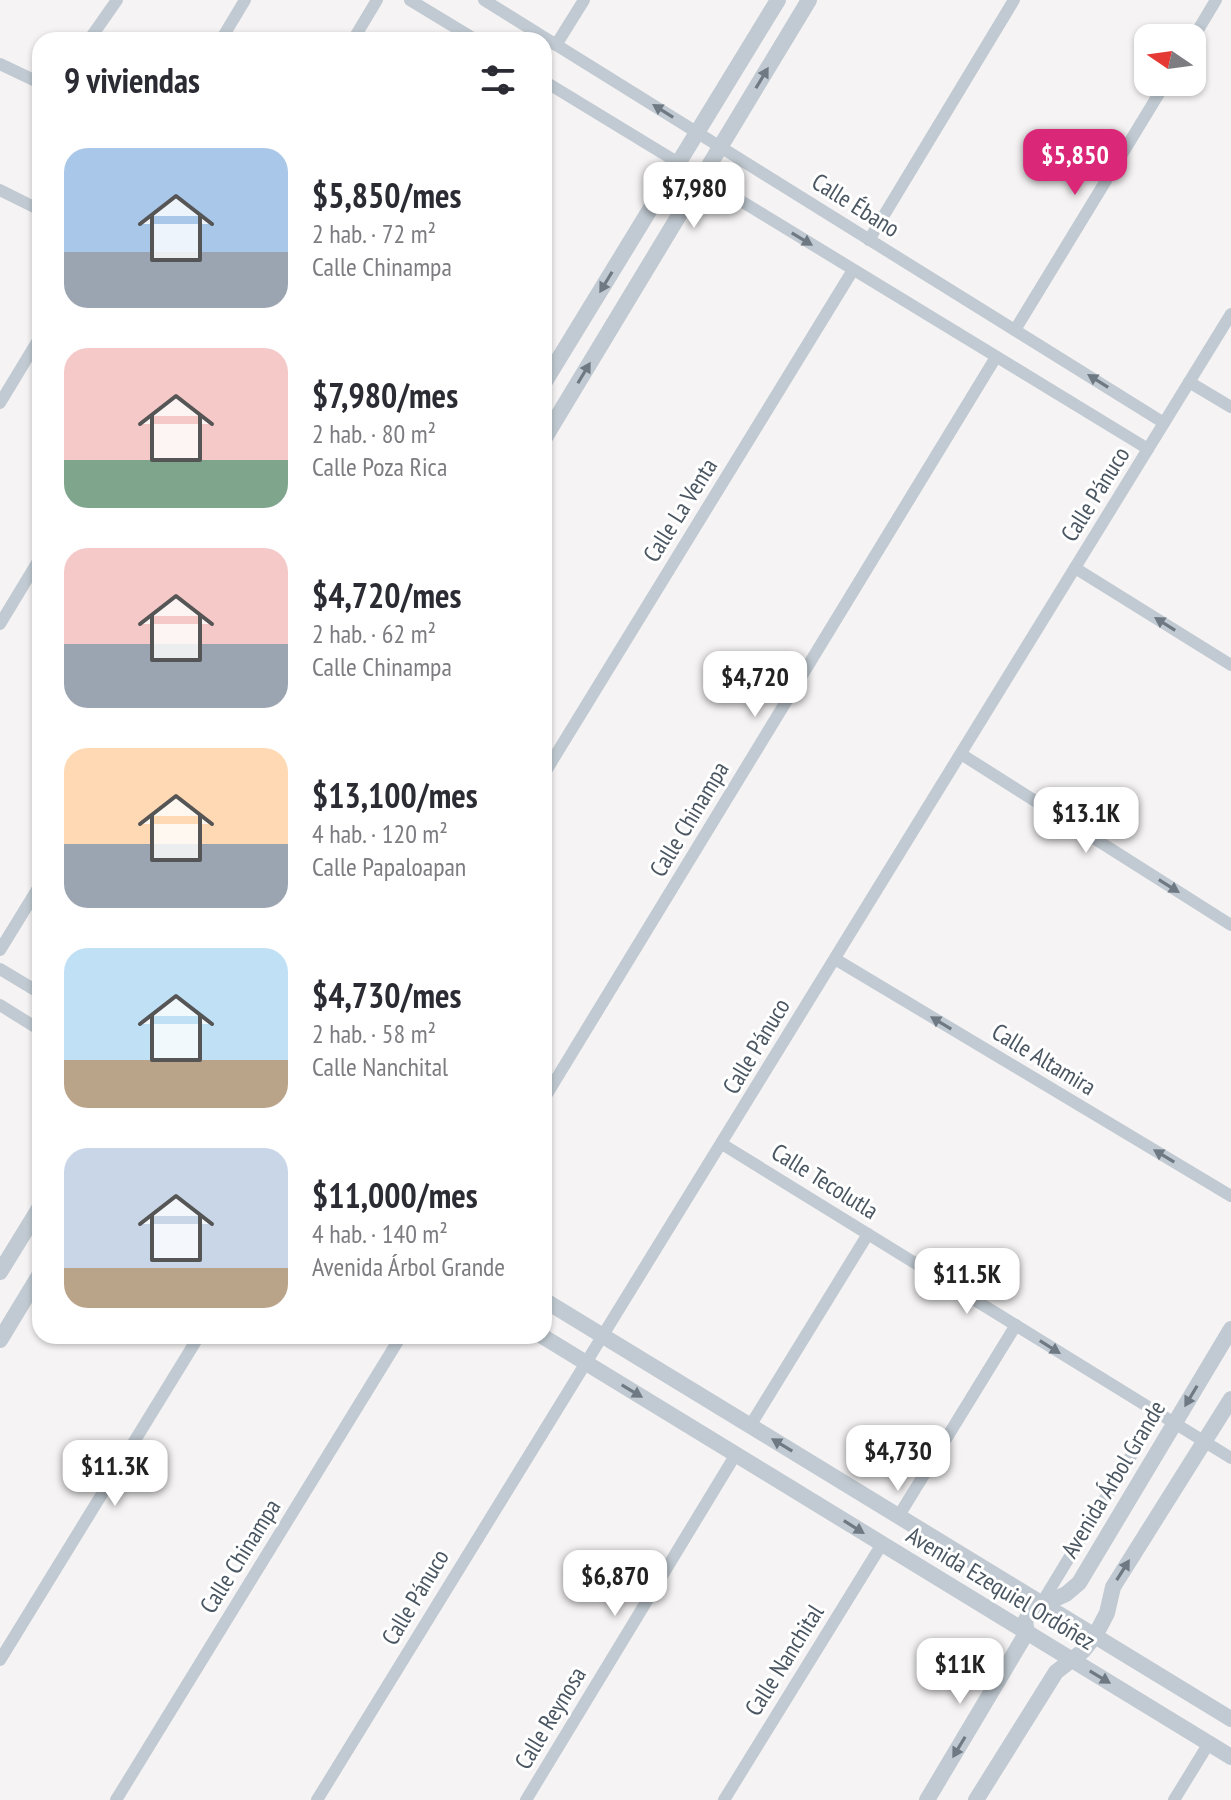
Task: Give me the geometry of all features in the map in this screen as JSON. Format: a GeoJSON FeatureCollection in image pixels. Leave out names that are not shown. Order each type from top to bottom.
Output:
{"type":"FeatureCollection","features":[{"type":"Feature","properties":{"kind":"street"},"geometry":{"type":"LineString","coordinates":[[95,32],[117,0]]}},
{"type":"Feature","properties":{"kind":"street"},"geometry":{"type":"LineString","coordinates":[[358,32],[377,0]]}},
{"type":"Feature","properties":{"kind":"street"},"geometry":{"type":"LineString","coordinates":[[410,0],[463,32]]}},
{"type":"Feature","properties":{"kind":"street","name":"Calle Ébano"},"geometry":{"type":"LineString","coordinates":[[484,0],[535,32]]}},
{"type":"Feature","properties":{"kind":"street"},"geometry":{"type":"LineString","coordinates":[[556,45],[584,0]]}},
{"type":"Feature","properties":{"kind":"street"},"geometry":{"type":"LineString","coordinates":[[552,370],[778,0]]}},
{"type":"Feature","properties":{"kind":"street"},"geometry":{"type":"LineString","coordinates":[[552,426],[809,0]]}},
{"type":"Feature","properties":{"kind":"street"},"geometry":{"type":"LineString","coordinates":[[869,240],[1014,0]]}},
{"type":"Feature","properties":{"kind":"street"},"geometry":{"type":"LineString","coordinates":[[1202,24],[1216,0]]}},
{"type":"Feature","properties":{"kind":"street"},"geometry":{"type":"LineString","coordinates":[[225,32],[242,1]]}},
{"type":"Feature","properties":{"kind":"street","name":"Calle Ébano"},"geometry":{"type":"LineString","coordinates":[[552,42],[1164,423]]}},
{"type":"Feature","properties":{"kind":"street"},"geometry":{"type":"LineString","coordinates":[[0,64],[32,79]]}},
{"type":"Feature","properties":{"kind":"street"},"geometry":{"type":"LineString","coordinates":[[552,86],[1148,449]]}},
{"type":"Feature","properties":{"kind":"street"},"geometry":{"type":"LineString","coordinates":[[1015,330],[1157,96]]}},
{"type":"Feature","properties":{"kind":"street"},"geometry":{"type":"LineString","coordinates":[[0,190],[32,206]]}},
{"type":"Feature","properties":{"kind":"street","name":"Calle La Venta"},"geometry":{"type":"LineString","coordinates":[[552,761],[853,270]]}},
{"type":"Feature","properties":{"kind":"street","name":"Calle Pánuco"},"geometry":{"type":"LineString","coordinates":[[317,1800],[1231,314]]}},
{"type":"Feature","properties":{"kind":"street"},"geometry":{"type":"LineString","coordinates":[[0,403],[4,387],[32,348]]}},
{"type":"Feature","properties":{"kind":"street","name":"Calle Chinampa"},"geometry":{"type":"LineString","coordinates":[[552,1086],[996,357]]}},
{"type":"Feature","properties":{"kind":"street"},"geometry":{"type":"LineString","coordinates":[[1189,382],[1231,407]]}},
{"type":"Feature","properties":{"kind":"street"},"geometry":{"type":"LineString","coordinates":[[1075,568],[1231,665]]}},
{"type":"Feature","properties":{"kind":"street"},"geometry":{"type":"LineString","coordinates":[[0,624],[32,571]]}},
{"type":"Feature","properties":{"kind":"street"},"geometry":{"type":"LineString","coordinates":[[961,754],[1231,925]]}},
{"type":"Feature","properties":{"kind":"street"},"geometry":{"type":"LineString","coordinates":[[0,950],[32,898]]}},
{"type":"Feature","properties":{"kind":"street","name":"Calle Altamira"},"geometry":{"type":"LineString","coordinates":[[835,959],[1231,1196]]}},
{"type":"Feature","properties":{"kind":"street"},"geometry":{"type":"LineString","coordinates":[[0,969],[32,988]]}},
{"type":"Feature","properties":{"kind":"street"},"geometry":{"type":"LineString","coordinates":[[0,1005],[32,1025]]}},
{"type":"Feature","properties":{"kind":"street","name":"Calle Tecolutla"},"geometry":{"type":"LineString","coordinates":[[722,1144],[1231,1458]]}},
{"type":"Feature","properties":{"kind":"street"},"geometry":{"type":"LineString","coordinates":[[0,1272],[32,1220]]}},
{"type":"Feature","properties":{"kind":"street"},"geometry":{"type":"LineString","coordinates":[[750,1426],[868,1234]]}},
{"type":"Feature","properties":{"kind":"street"},"geometry":{"type":"LineString","coordinates":[[0,1340],[32,1287]]}},
{"type":"Feature","properties":{"kind":"street","name":"Avenida Ezequiel Ordóñez"},"geometry":{"type":"LineString","coordinates":[[552,1305],[1231,1719]]}},
{"type":"Feature","properties":{"kind":"street"},"geometry":{"type":"LineString","coordinates":[[898,1517],[1016,1325]]}},
{"type":"Feature","properties":{"kind":"street","name":"Avenida Árbol Grande"},"geometry":{"type":"LineString","coordinates":[[1041,1604],[1066,1594],[1079,1583],[1231,1329]]}},
{"type":"Feature","properties":{"kind":"street","name":"Avenida Ezequiel Ordóñez"},"geometry":{"type":"LineString","coordinates":[[552,1342],[1231,1757]]}},
{"type":"Feature","properties":{"kind":"street"},"geometry":{"type":"LineString","coordinates":[[0,1660],[194,1344]]}},
{"type":"Feature","properties":{"kind":"street","name":"Calle Chinampa"},"geometry":{"type":"LineString","coordinates":[[116,1800],[396,1344]]}},
{"type":"Feature","properties":{"kind":"street"},"geometry":{"type":"LineString","coordinates":[[976,1800],[1056,1672],[1083,1651],[1095,1636],[1107,1613],[1113,1587],[1231,1399]]}},
{"type":"Feature","properties":{"kind":"street"},"geometry":{"type":"LineString","coordinates":[[927,1800],[1027,1632],[1025,1622],[1031,1610],[1041,1604],[1157,1413]]}},
{"type":"Feature","properties":{"kind":"street","name":"Calle Reynosa"},"geometry":{"type":"LineString","coordinates":[[526,1800],[736,1454]]}},
{"type":"Feature","properties":{"kind":"street","name":"Calle Nanchital"},"geometry":{"type":"LineString","coordinates":[[724,1800],[882,1544]]}},
{"type":"Feature","properties":{"kind":"street"},"geometry":{"type":"LineString","coordinates":[[1174,1800],[1209,1743]]}}]}
